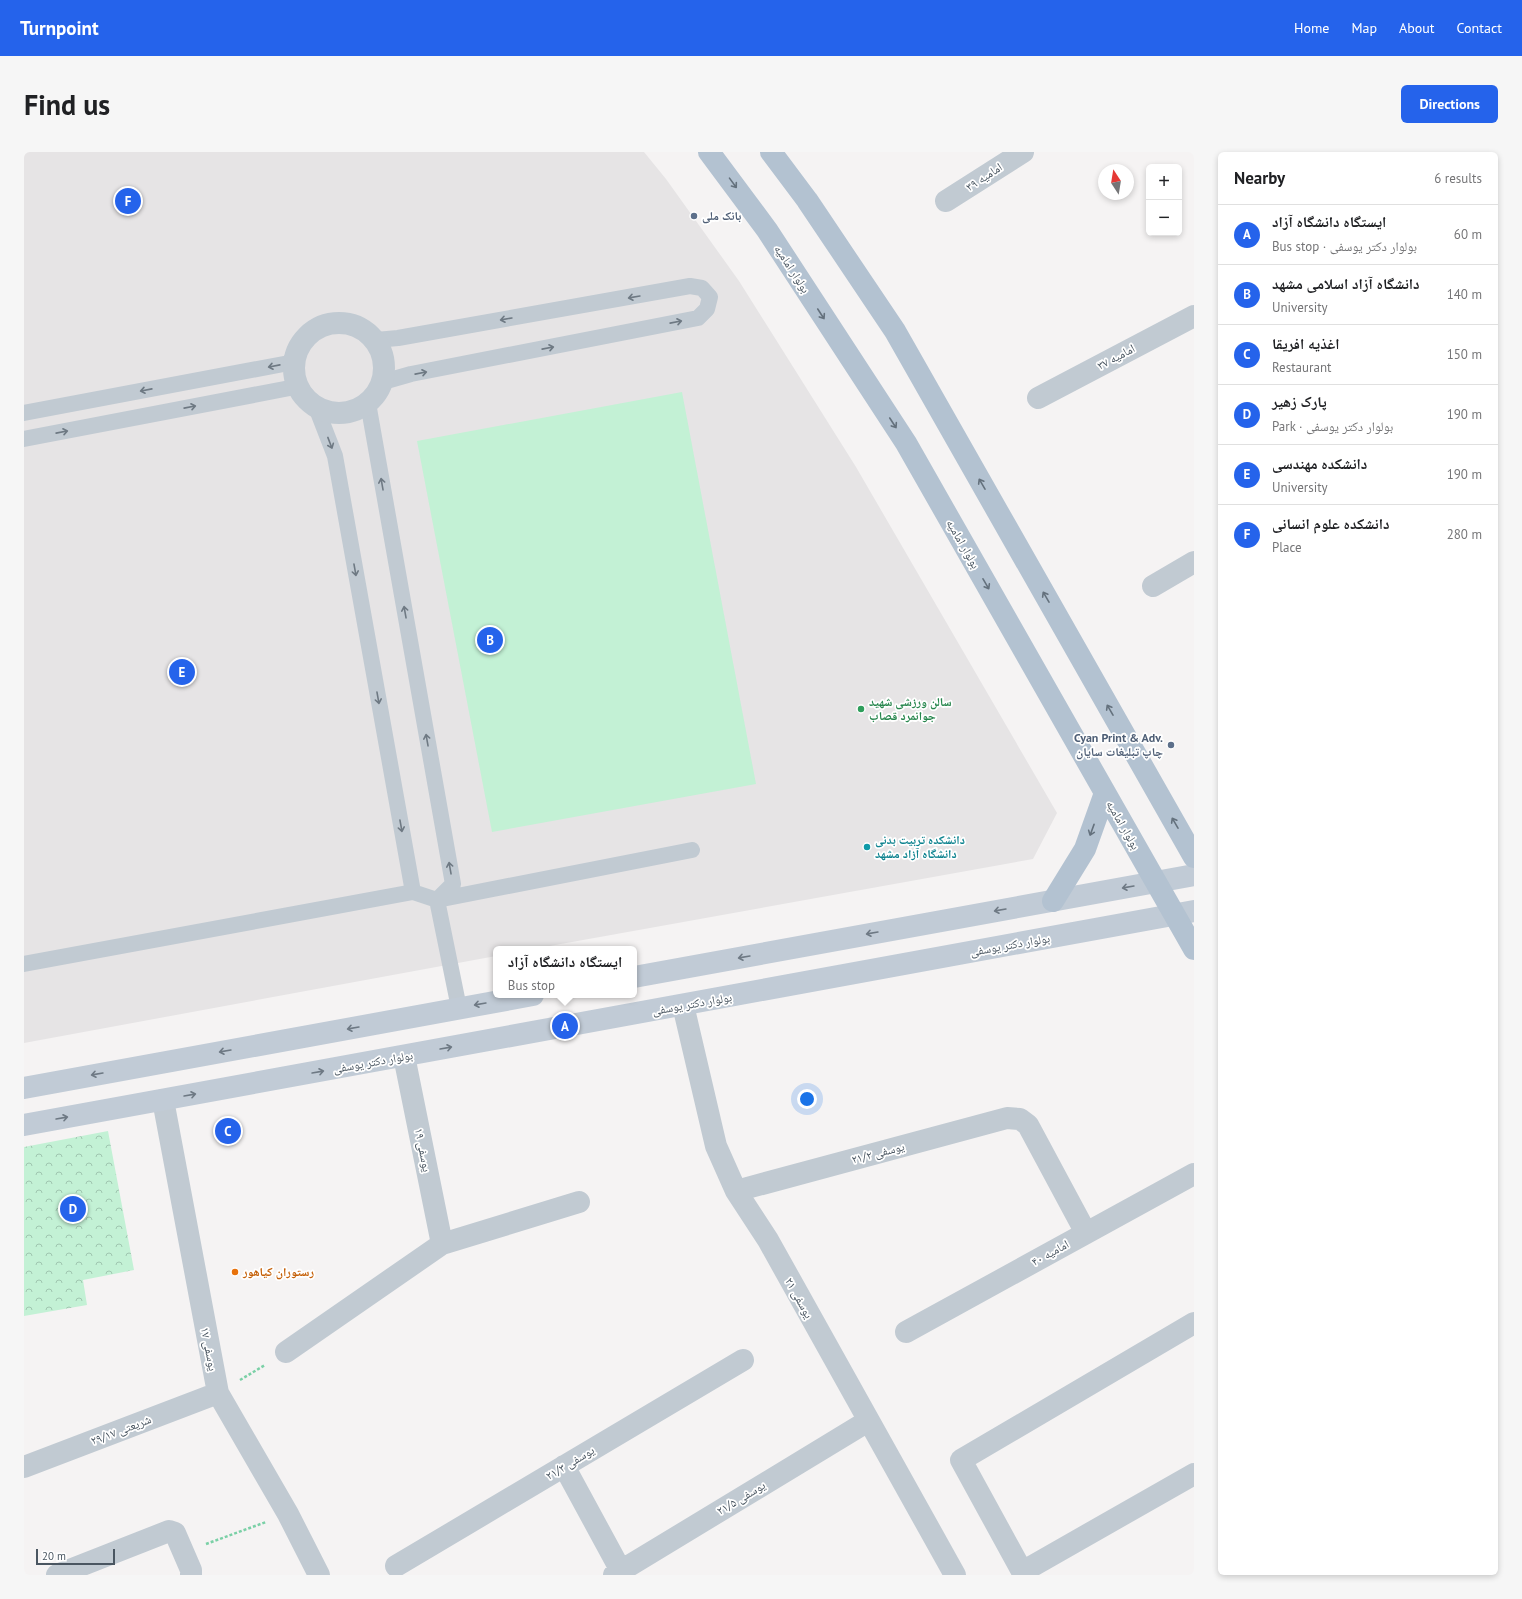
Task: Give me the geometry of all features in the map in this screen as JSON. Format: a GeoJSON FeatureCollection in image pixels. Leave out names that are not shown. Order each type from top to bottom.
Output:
{"type":"FeatureCollection","features":[{"type":"Feature","properties":{"kind":"main road","name":"بولوار امامیه"},"geometry":{"type":"LineString","coordinates":[[709,152],[767,230],[906,443],[1155,882],[1184,913],[1194,949]]}},
{"type":"Feature","properties":{"kind":"main road"},"geometry":{"type":"LineString","coordinates":[[770,152],[808,200],[895,331],[1194,857]]}},
{"type":"Feature","properties":{"kind":"main road"},"geometry":{"type":"LineString","coordinates":[[1053,900],[1085,849],[1105,793]]}},
{"type":"Feature","properties":{"kind":"street","name":"امامیه ۳۹"},"geometry":{"type":"LineString","coordinates":[[946,201],[1022,152]]}},
{"type":"Feature","properties":{"kind":"street","name":"امامیه ۳۷"},"geometry":{"type":"LineString","coordinates":[[1038,398],[1194,316]]}},
{"type":"Feature","properties":{"kind":"street"},"geometry":{"type":"LineString","coordinates":[[338,322],[352,324],[366,330],[376,340],[383,353],[385,368],[383,382],[377,393],[368,403],[356,410],[343,413],[329,412],[316,407],[299,390],[295,378],[294,366],[296,354],[301,343],[311,332],[324,325],[338,322]]}},
{"type":"Feature","properties":{"kind":"street"},"geometry":{"type":"LineString","coordinates":[[1153,586],[1194,562]]}},
{"type":"Feature","properties":{"kind":"street"},"geometry":{"type":"LineString","coordinates":[[637,976],[1194,875]]}},
{"type":"Feature","properties":{"kind":"street","name":"بولوار دکتر یوسفی"},"geometry":{"type":"LineString","coordinates":[[24,1125],[1184,913]]}},
{"type":"Feature","properties":{"kind":"street"},"geometry":{"type":"LineString","coordinates":[[24,1088],[515,998]]}},
{"type":"Feature","properties":{"kind":"street","name":"یوسفی ۲۱"},"geometry":{"type":"LineString","coordinates":[[683,1005],[716,1146],[736,1191],[768,1240],[955,1575]]}},
{"type":"Feature","properties":{"kind":"street","name":"یوسفی ۱۹"},"geometry":{"type":"LineString","coordinates":[[404,1056],[442,1244]]}},
{"type":"Feature","properties":{"kind":"street","name":"یوسفی ۱۷"},"geometry":{"type":"LineString","coordinates":[[163,1100],[218,1393],[288,1514],[319,1575]]}},
{"type":"Feature","properties":{"kind":"street","name":"یوسفی ۲۱/۲"},"geometry":{"type":"LineString","coordinates":[[736,1191],[1007,1118],[1020,1119],[1028,1125],[1086,1233]]}},
{"type":"Feature","properties":{"kind":"street","name":"امامیه ۴۰"},"geometry":{"type":"LineString","coordinates":[[906,1332],[1194,1174]]}},
{"type":"Feature","properties":{"kind":"street"},"geometry":{"type":"LineString","coordinates":[[286,1352],[442,1244],[580,1202]]}},
{"type":"Feature","properties":{"kind":"street"},"geometry":{"type":"LineString","coordinates":[[1194,1323],[961,1460],[1023,1574],[1194,1474]]}},
{"type":"Feature","properties":{"kind":"street","name":"یوسفی ۲۱/۳"},"geometry":{"type":"LineString","coordinates":[[396,1566],[743,1360]]}},
{"type":"Feature","properties":{"kind":"street","name":"شریعتی ۲۹/۱۷"},"geometry":{"type":"LineString","coordinates":[[24,1467],[218,1393]]}},
{"type":"Feature","properties":{"kind":"street","name":"یوسفی ۲۱/۵"},"geometry":{"type":"LineString","coordinates":[[617,1573],[868,1421]]}},
{"type":"Feature","properties":{"kind":"street"},"geometry":{"type":"LineString","coordinates":[[564,1466],[617,1573]]}},
{"type":"Feature","properties":{"kind":"street"},"geometry":{"type":"LineString","coordinates":[[56,1575],[169,1531],[175,1532],[191,1570],[191,1575]]}},
{"type":"Feature","properties":{"kind":"lane"},"geometry":{"type":"LineString","coordinates":[[376,340],[690,286],[702,288],[710,298],[707,309],[698,318],[418,373],[383,382]]}},
{"type":"Feature","properties":{"kind":"lane"},"geometry":{"type":"LineString","coordinates":[[24,414],[289,363],[301,343]]}},
{"type":"Feature","properties":{"kind":"lane"},"geometry":{"type":"LineString","coordinates":[[24,439],[295,387],[299,390]]}},
{"type":"Feature","properties":{"kind":"lane"},"geometry":{"type":"LineString","coordinates":[[368,403],[453,884],[437,900]]}},
{"type":"Feature","properties":{"kind":"lane"},"geometry":{"type":"LineString","coordinates":[[316,407],[335,456],[413,892]]}},
{"type":"Feature","properties":{"kind":"lane"},"geometry":{"type":"LineString","coordinates":[[24,964],[413,892],[437,900],[692,850]]}},
{"type":"Feature","properties":{"kind":"lane"},"geometry":{"type":"LineString","coordinates":[[437,900],[459,1008]]}},
{"type":"Feature","properties":{"kind":"path"},"geometry":{"type":"LineString","coordinates":[[218,1393],[286,1352]]}},
{"type":"Feature","properties":{"kind":"path"},"geometry":{"type":"LineString","coordinates":[[183,1552],[288,1514]]}},
{"type":"Feature","properties":{"kind":"shaded area"},"geometry":{"type":"Polygon","coordinates":[[[24,152],[644,152],[666,179],[739,281],[856,467],[1057,813],[1033,859],[550,946],[493,946],[493,957],[24,1043],[24,152]]]}},
{"type":"Feature","properties":{"kind":"green space"},"geometry":{"type":"Polygon","coordinates":[[[682,392],[756,784],[492,832],[417,441],[682,392]]]}},
{"type":"Feature","properties":{"kind":"green space"},"geometry":{"type":"Polygon","coordinates":[[[108,1131],[134,1270],[83,1280],[87,1305],[24,1316],[24,1147],[108,1131]]]}},
{"type":"Feature","properties":{"kind":"place","name":"دانشکده علوم انسانی"},"geometry":{"type":"Point","coordinates":[128,201]}},
{"type":"Feature","properties":{"kind":"place","name":"بانک ملی"},"geometry":{"type":"Point","coordinates":[694,216]}},
{"type":"Feature","properties":{"kind":"place","name":"دانشگاه آزاد اسلامی مشهد"},"geometry":{"type":"Point","coordinates":[490,640]}},
{"type":"Feature","properties":{"kind":"place","name":"دانشکده مهندسی"},"geometry":{"type":"Point","coordinates":[182,672]}},
{"type":"Feature","properties":{"kind":"place","name":"سالن ورزشی شهید جوانمرد قصاب"},"geometry":{"type":"Point","coordinates":[861,709]}},
{"type":"Feature","properties":{"kind":"place","name":"Cyan Print & Adv. چاپ تبلیغات سایان"},"geometry":{"type":"Point","coordinates":[1171,745]}},
{"type":"Feature","properties":{"kind":"place","name":"دانشکده تربیت بدنی دانشگاه آزاد مشهد"},"geometry":{"type":"Point","coordinates":[867,847]}},
{"type":"Feature","properties":{"kind":"place","name":"ایستگاه دانشگاه آزاد"},"geometry":{"type":"Point","coordinates":[565,1026]}},
{"type":"Feature","properties":{"kind":"place","name":"اغذیه افریقا"},"geometry":{"type":"Point","coordinates":[228,1131]}},
{"type":"Feature","properties":{"kind":"place","name":"پارک زهیر"},"geometry":{"type":"Point","coordinates":[73,1209]}},
{"type":"Feature","properties":{"kind":"place","name":"رستوران کیاهور"},"geometry":{"type":"Point","coordinates":[235,1272]}}]}
